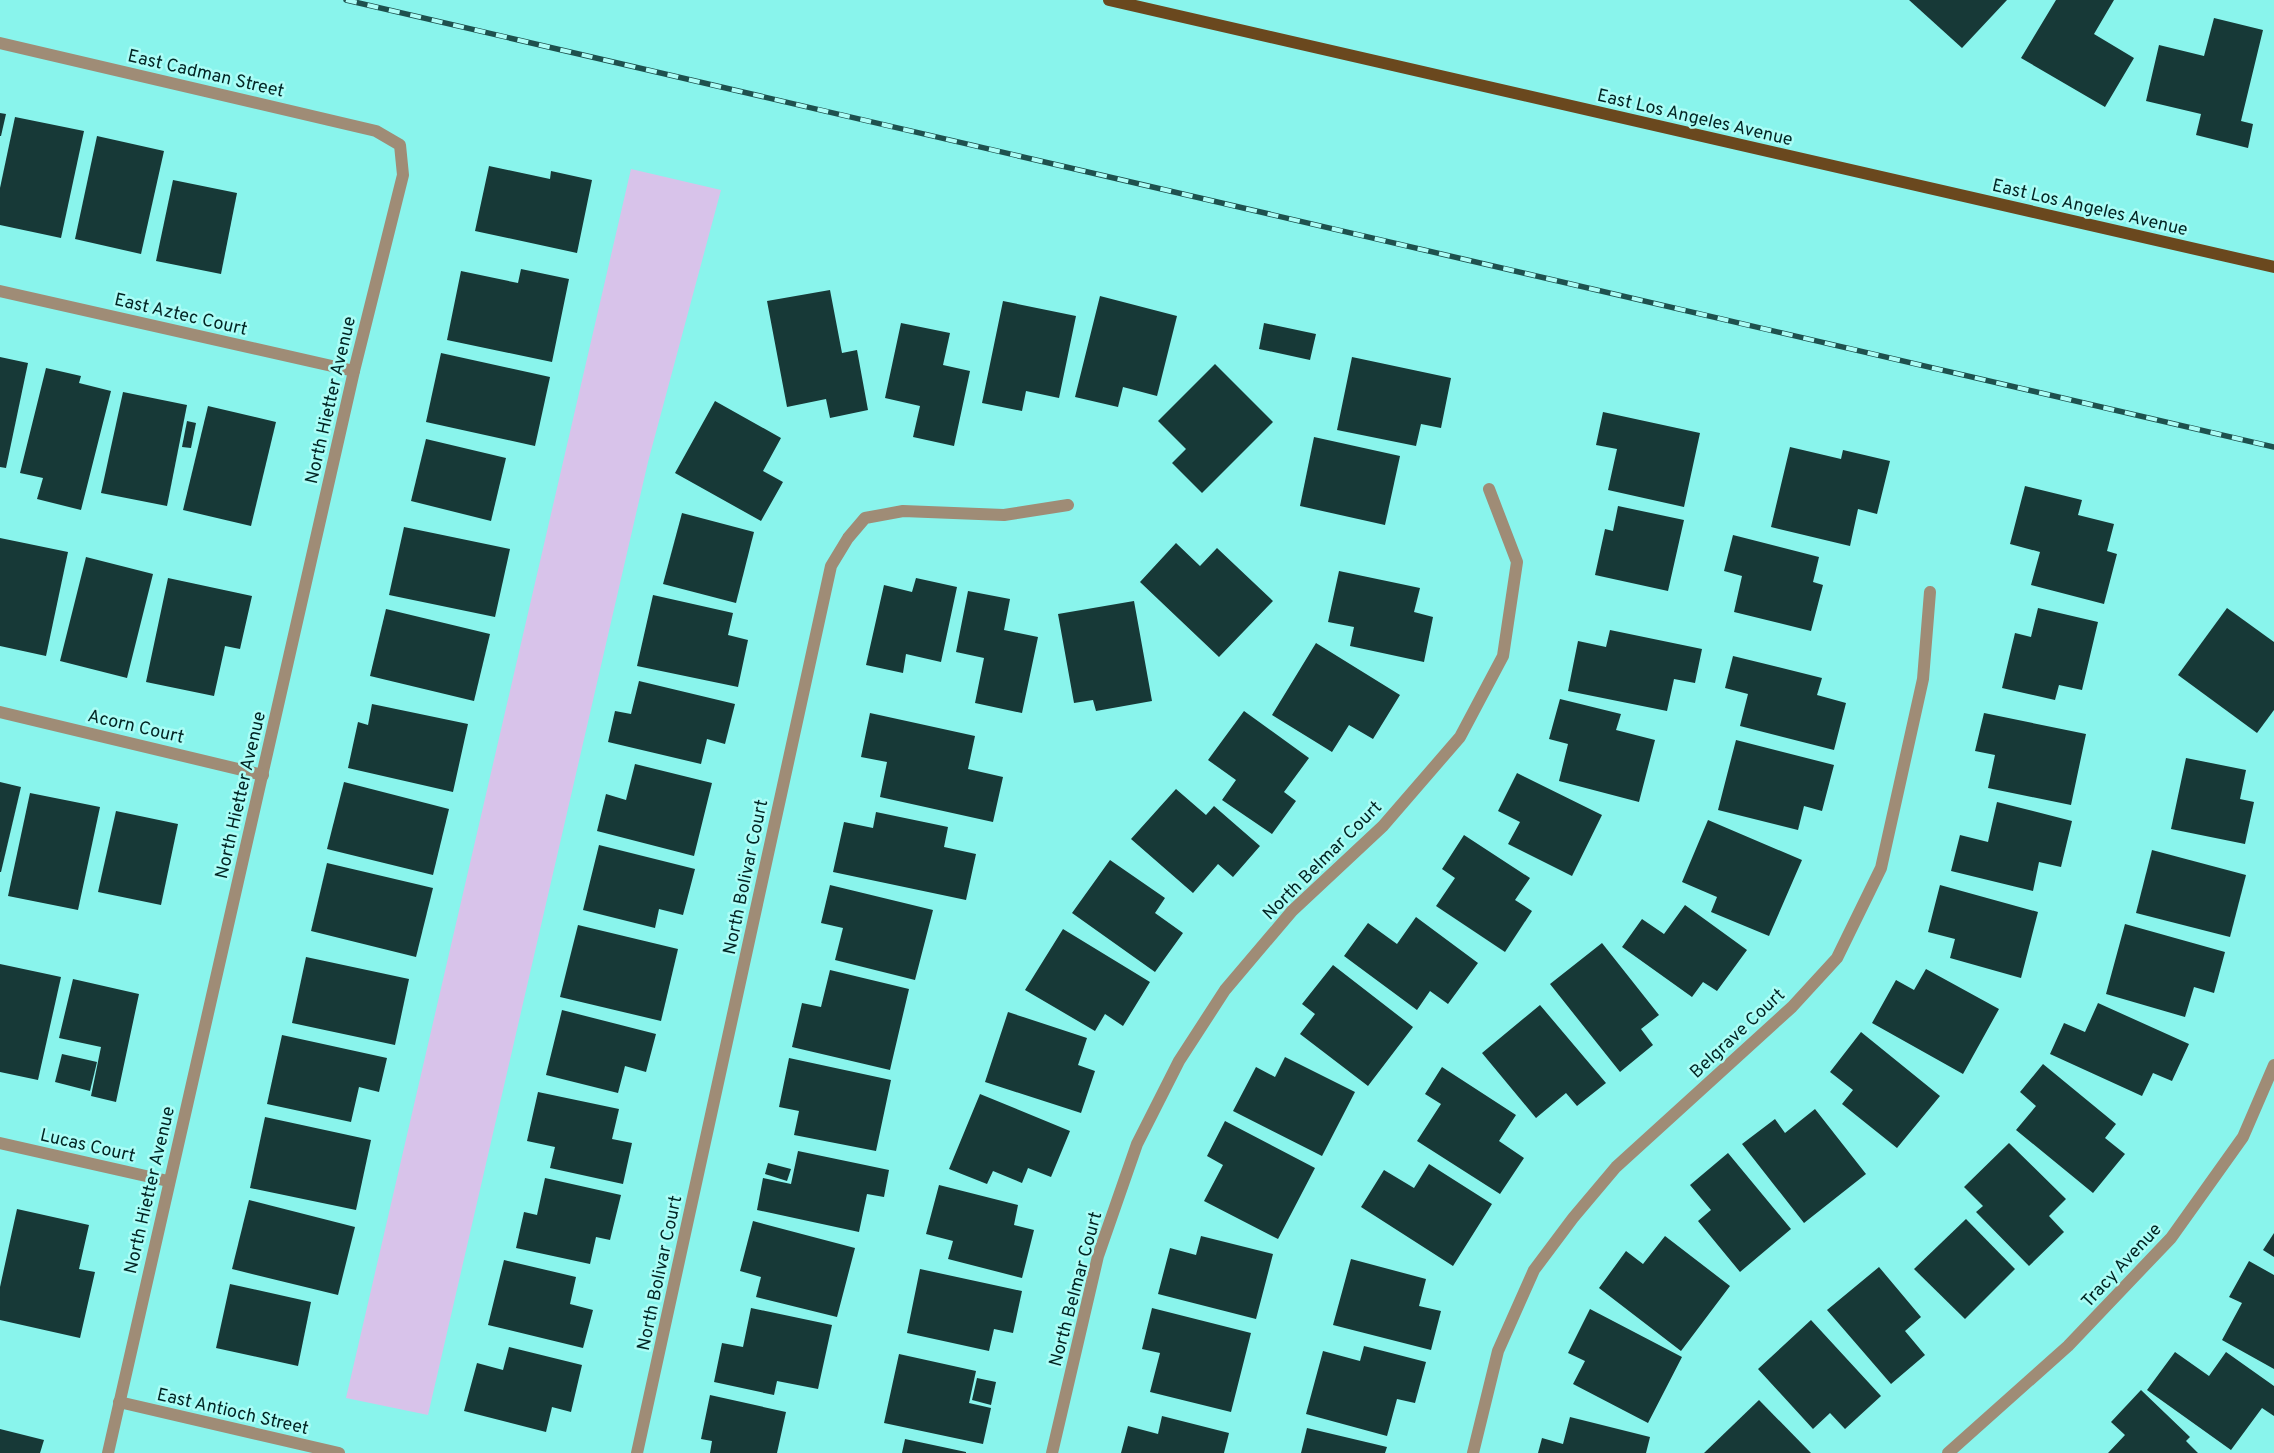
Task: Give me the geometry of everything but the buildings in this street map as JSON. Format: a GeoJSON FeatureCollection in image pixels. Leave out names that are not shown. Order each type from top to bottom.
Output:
{"type":"FeatureCollection","features":[{"type":"Feature","properties":{"kind":"main road","name":"East Los Angeles Avenue"},"geometry":{"type":"LineString","coordinates":[[1111,0],[2274,267]]}},
{"type":"Feature","properties":{"kind":"street","name":"East Cadman Street"},"geometry":{"type":"LineString","coordinates":[[0,43],[376,131],[400,145]]}},
{"type":"Feature","properties":{"kind":"street","name":"North Hietter Avenue"},"geometry":{"type":"LineString","coordinates":[[108,1453],[168,1181],[263,774],[354,371],[403,175],[400,145]]}},
{"type":"Feature","properties":{"kind":"street","name":"East Aztec Court"},"geometry":{"type":"LineString","coordinates":[[0,291],[354,371]]}},
{"type":"Feature","properties":{"kind":"street","name":"North Belmar Court"},"geometry":{"type":"LineString","coordinates":[[1052,1453],[1098,1256],[1137,1144],[1180,1060],[1224,990],[1292,911],[1384,826],[1460,737],[1503,656],[1517,562],[1490,489]]}},
{"type":"Feature","properties":{"kind":"street","name":"North Bolivar Court"},"geometry":{"type":"LineString","coordinates":[[637,1453],[831,566],[848,538],[866,518],[903,511],[1004,515],[1068,505]]}},
{"type":"Feature","properties":{"kind":"street","name":"Belgrave Court"},"geometry":{"type":"LineString","coordinates":[[1474,1453],[1498,1351],[1534,1270],[1573,1218],[1616,1167],[1792,1008],[1837,958],[1881,868],[1923,679],[1930,592]]}},
{"type":"Feature","properties":{"kind":"street","name":"Acorn Court"},"geometry":{"type":"LineString","coordinates":[[0,712],[263,774]]}},
{"type":"Feature","properties":{"kind":"street","name":"Tracy Avenue"},"geometry":{"type":"LineString","coordinates":[[1948,1453],[2068,1346],[2171,1238],[2242,1137],[2274,1065]]}},
{"type":"Feature","properties":{"kind":"street","name":"Lucas Court"},"geometry":{"type":"LineString","coordinates":[[0,1143],[168,1181]]}},
{"type":"Feature","properties":{"kind":"street","name":"East Antioch Street"},"geometry":{"type":"LineString","coordinates":[[120,1402],[339,1453]]}},
{"type":"Feature","properties":{"kind":"shaded area"},"geometry":{"type":"Polygon","coordinates":[[[631,169],[721,190],[648,462],[428,1415],[346,1398],[631,169]]]}},
{"type":"Feature","properties":{"kind":"railway"},"geometry":{"type":"LineString","coordinates":[[346,0],[2274,447]]}}]}
